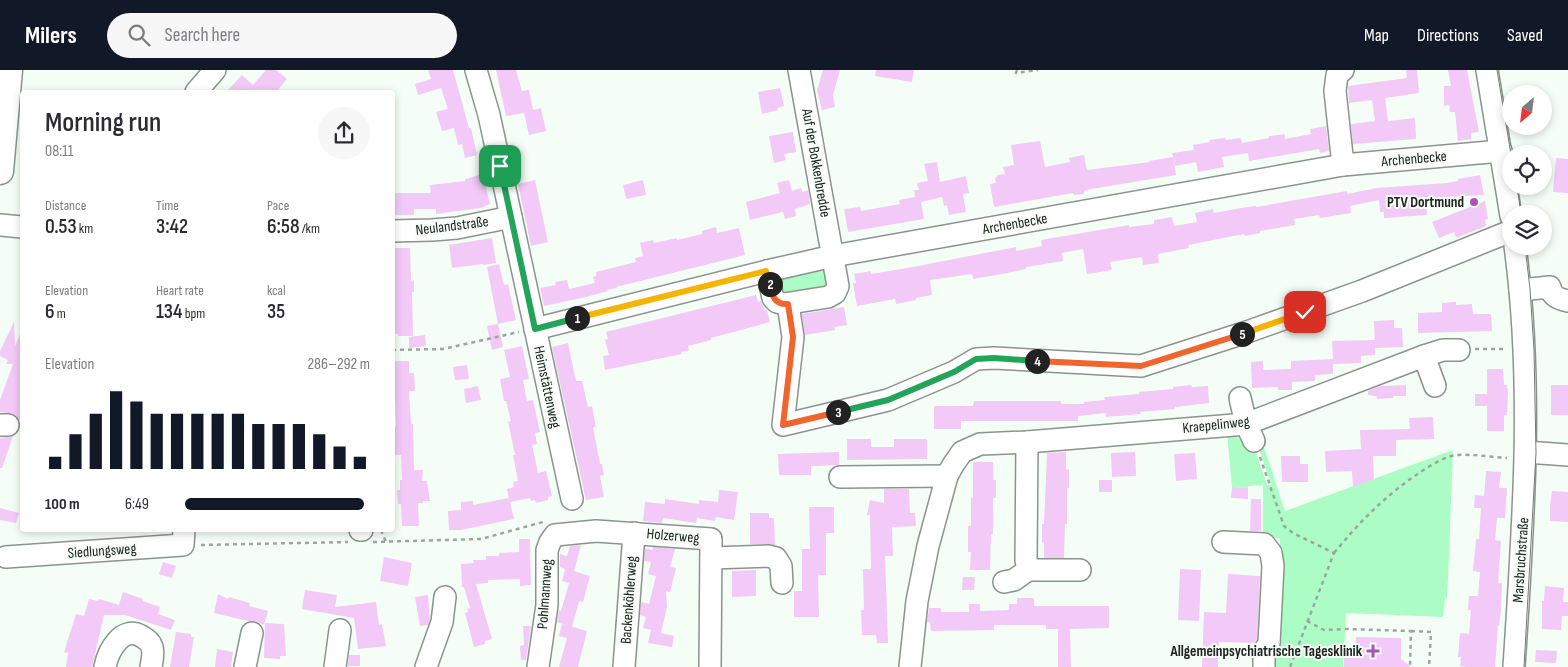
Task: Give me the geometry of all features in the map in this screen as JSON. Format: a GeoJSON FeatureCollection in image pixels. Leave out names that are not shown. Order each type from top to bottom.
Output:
{"type":"FeatureCollection","features":[{"type":"Feature","properties":{"kind":"main road"},"geometry":{"type":"LineString","coordinates":[[0,171],[9,70]]}},
{"type":"Feature","properties":{"kind":"street"},"geometry":{"type":"LineString","coordinates":[[198,90],[215,70]]}},
{"type":"Feature","properties":{"kind":"street","name":"Heimstättenweg"},"geometry":{"type":"LineString","coordinates":[[476,70],[489,115],[572,500]]}},
{"type":"Feature","properties":{"kind":"street","name":"Auf der Bokkenbredde"},"geometry":{"type":"LineString","coordinates":[[788,304],[828,297],[835,293],[838,286],[799,70]]}},
{"type":"Feature","properties":{"kind":"street"},"geometry":{"type":"LineString","coordinates":[[1343,70],[1337,75],[1335,91],[1343,165]]}},
{"type":"Feature","properties":{"kind":"street"},"geometry":{"type":"LineString","coordinates":[[1487,70],[1509,205]]}},
{"type":"Feature","properties":{"kind":"street","name":"Archenbecke"},"geometry":{"type":"LineString","coordinates":[[535,329],[833,256],[1343,165],[1501,152]]}},
{"type":"Feature","properties":{"kind":"street","name":"Neulandstraße"},"geometry":{"type":"LineString","coordinates":[[395,232],[456,228],[511,217]]}},
{"type":"Feature","properties":{"kind":"street"},"geometry":{"type":"LineString","coordinates":[[0,225],[20,227]]}},
{"type":"Feature","properties":{"kind":"street"},"geometry":{"type":"LineString","coordinates":[[766,271],[773,298],[777,302],[788,304],[793,337],[783,425],[888,400],[954,372],[976,359],[994,358],[1141,366],[1247,332],[1362,291],[1502,235]]}},
{"type":"Feature","properties":{"kind":"street","name":"Marsbruchstraße"},"geometry":{"type":"LineString","coordinates":[[1514,667],[1526,455],[1524,348],[1516,255]]}},
{"type":"Feature","properties":{"kind":"street"},"geometry":{"type":"LineString","coordinates":[[1520,290],[1550,287],[1551,293],[1556,298],[1568,302]]}},
{"type":"Feature","properties":{"kind":"street","name":"Kraepelinweg"},"geometry":{"type":"LineString","coordinates":[[910,667],[917,601],[928,546],[947,476],[962,452],[980,444],[1253,439],[1424,356],[1443,350],[1459,350]]}},
{"type":"Feature","properties":{"kind":"street"},"geometry":{"type":"LineString","coordinates":[[1424,356],[1435,386]]}},
{"type":"Feature","properties":{"kind":"street"},"geometry":{"type":"LineString","coordinates":[[1240,398],[1253,439]]}},
{"type":"Feature","properties":{"kind":"street"},"geometry":{"type":"LineString","coordinates":[[1027,442],[1026,560],[1028,570]]}},
{"type":"Feature","properties":{"kind":"street"},"geometry":{"type":"LineString","coordinates":[[1526,455],[1568,455]]}},
{"type":"Feature","properties":{"kind":"street"},"geometry":{"type":"LineString","coordinates":[[840,477],[947,476]]}},
{"type":"Feature","properties":{"kind":"street","name":"Holzerweg"},"geometry":{"type":"LineString","coordinates":[[566,533],[596,531],[711,539],[710,667]]}},
{"type":"Feature","properties":{"kind":"street","name":"Pohlmannweg"},"geometry":{"type":"LineString","coordinates":[[538,667],[546,605],[547,550],[555,535],[566,533]]}},
{"type":"Feature","properties":{"kind":"street","name":"Backenköhlerweg"},"geometry":{"type":"LineString","coordinates":[[624,667],[634,533]]}},
{"type":"Feature","properties":{"kind":"street","name":"Siedlungsweg"},"geometry":{"type":"LineString","coordinates":[[6,557],[184,538]]}},
{"type":"Feature","properties":{"kind":"street"},"geometry":{"type":"LineString","coordinates":[[1223,542],[1264,544],[1271,553],[1273,566],[1269,643],[1264,651],[1264,667]]}},
{"type":"Feature","properties":{"kind":"street"},"geometry":{"type":"LineString","coordinates":[[711,558],[768,556],[776,558],[781,566],[782,583]]}},
{"type":"Feature","properties":{"kind":"street"},"geometry":{"type":"LineString","coordinates":[[1004,582],[1014,580],[1028,570],[1080,570]]}},
{"type":"Feature","properties":{"kind":"street"},"geometry":{"type":"LineString","coordinates":[[426,667],[442,622],[445,597]]}},
{"type":"Feature","properties":{"kind":"street"},"geometry":{"type":"LineString","coordinates":[[335,667],[340,630]]}},
{"type":"Feature","properties":{"kind":"street"},"geometry":{"type":"LineString","coordinates":[[245,667],[252,633]]}},
{"type":"Feature","properties":{"kind":"street"},"geometry":{"type":"LineString","coordinates":[[105,667],[112,647],[120,639],[129,634],[138,634],[148,640],[153,648],[151,667]]}},
{"type":"Feature","properties":{"kind":"path"},"geometry":{"type":"LineString","coordinates":[[1017,70],[1016,73],[1038,70]]}},
{"type":"Feature","properties":{"kind":"path"},"geometry":{"type":"LineString","coordinates":[[395,350],[443,348],[535,329]]}},
{"type":"Feature","properties":{"kind":"path"},"geometry":{"type":"LineString","coordinates":[[1459,350],[1524,348]]}},
{"type":"Feature","properties":{"kind":"path"},"geometry":{"type":"LineString","coordinates":[[1253,439],[1284,526],[1293,533],[1334,553]]}},
{"type":"Feature","properties":{"kind":"path"},"geometry":{"type":"LineString","coordinates":[[1290,667],[1334,553],[1369,513],[1392,492],[1446,457],[1456,455],[1526,455]]}},
{"type":"Feature","properties":{"kind":"path"},"geometry":{"type":"LineString","coordinates":[[184,538],[361,536],[386,542],[481,539],[547,521]]}},
{"type":"Feature","properties":{"kind":"path"},"geometry":{"type":"LineString","coordinates":[[382,532],[386,542]]}},
{"type":"Feature","properties":{"kind":"path"},"geometry":{"type":"LineString","coordinates":[[1308,621],[1324,630],[1431,632],[1429,667]]}},
{"type":"Feature","properties":{"kind":"path"},"geometry":{"type":"LineString","coordinates":[[1410,667],[1411,631]]}},
{"type":"Feature","properties":{"kind":"green space"},"geometry":{"type":"Polygon","coordinates":[[[832,268],[834,286],[786,300],[772,280],[832,268]]]}},
{"type":"Feature","properties":{"kind":"green space"},"geometry":{"type":"Polygon","coordinates":[[[1227,433],[1238,437],[1244,443],[1253,444],[1267,485],[1271,485],[1257,443],[1262,441],[1285,511],[1453,450],[1447,597],[1445,598],[1443,617],[1346,613],[1343,667],[1271,667],[1280,538],[1263,539],[1263,485],[1248,486],[1248,488],[1232,487],[1227,433]]]}},
{"type":"Feature","properties":{"kind":"building"},"geometry":{"type":"Polygon","coordinates":[[[266,70],[276,70],[287,79],[278,90],[228,90],[242,75],[253,85],[266,70]]]}},
{"type":"Feature","properties":{"kind":"building"},"geometry":{"type":"Polygon","coordinates":[[[428,70],[453,70],[469,128],[471,128],[477,155],[465,158],[462,144],[458,145],[454,128],[442,131],[436,112],[448,109],[441,88],[418,95],[415,84],[431,79],[428,70]]]}},
{"type":"Feature","properties":{"kind":"building"},"geometry":{"type":"Polygon","coordinates":[[[496,70],[516,70],[522,91],[529,90],[533,110],[541,108],[546,131],[529,135],[524,113],[506,116],[496,70]]]}},
{"type":"Feature","properties":{"kind":"building"},"geometry":{"type":"Polygon","coordinates":[[[823,70],[840,70],[833,95],[835,107],[822,110],[817,90],[823,70]]]}},
{"type":"Feature","properties":{"kind":"building"},"geometry":{"type":"Polygon","coordinates":[[[876,70],[914,70],[912,82],[875,76],[876,70]]]}},
{"type":"Feature","properties":{"kind":"building"},"geometry":{"type":"Polygon","coordinates":[[[1406,70],[1417,70],[1419,93],[1385,98],[1388,121],[1415,118],[1416,139],[1353,144],[1351,124],[1375,121],[1372,100],[1349,103],[1348,86],[1407,78],[1406,70]]]}},
{"type":"Feature","properties":{"kind":"building"},"geometry":{"type":"Polygon","coordinates":[[[1448,70],[1467,70],[1479,132],[1471,133],[1471,139],[1458,141],[1455,112],[1450,112],[1449,105],[1444,106],[1444,86],[1451,86],[1448,70]]]}},
{"type":"Feature","properties":{"kind":"building"},"geometry":{"type":"Polygon","coordinates":[[[780,88],[784,106],[777,108],[778,110],[762,114],[758,92],[780,88]]]}},
{"type":"Feature","properties":{"kind":"building"},"geometry":{"type":"Polygon","coordinates":[[[1326,126],[1329,151],[1320,153],[1319,149],[1249,161],[1248,153],[1222,157],[1224,167],[1198,172],[1196,162],[1175,166],[1172,153],[1194,150],[1193,145],[1210,142],[1209,140],[1241,138],[1242,143],[1285,134],[1285,139],[1311,134],[1310,129],[1326,126]]]}},
{"type":"Feature","properties":{"kind":"building"},"geometry":{"type":"Polygon","coordinates":[[[793,132],[796,152],[784,154],[786,160],[774,163],[769,136],[793,132]]]}},
{"type":"Feature","properties":{"kind":"building"},"geometry":{"type":"Polygon","coordinates":[[[1040,141],[1045,167],[1070,162],[1069,158],[1084,155],[1087,170],[1150,162],[1173,157],[1176,175],[1091,189],[1084,191],[1084,194],[1074,195],[1073,193],[994,207],[990,184],[996,183],[995,178],[997,175],[1005,174],[1003,167],[1014,165],[1011,145],[1040,141]]]}},
{"type":"Feature","properties":{"kind":"building"},"geometry":{"type":"Polygon","coordinates":[[[1556,158],[1568,159],[1568,193],[1553,192],[1556,158]]]}},
{"type":"Feature","properties":{"kind":"building"},"geometry":{"type":"Polygon","coordinates":[[[937,162],[940,182],[966,176],[969,193],[963,194],[966,212],[949,215],[947,205],[944,206],[942,197],[921,202],[924,219],[848,232],[844,209],[860,207],[861,211],[900,204],[899,200],[915,197],[914,190],[919,190],[917,183],[928,181],[924,164],[937,162]]]}},
{"type":"Feature","properties":{"kind":"building"},"geometry":{"type":"Polygon","coordinates":[[[483,174],[490,204],[480,208],[436,214],[436,209],[414,209],[414,215],[395,215],[395,193],[431,193],[430,185],[465,181],[465,179],[483,174]]]}},
{"type":"Feature","properties":{"kind":"building"},"geometry":{"type":"Polygon","coordinates":[[[1480,175],[1484,195],[1426,198],[1427,215],[1384,218],[1384,212],[1380,212],[1379,200],[1350,206],[1351,213],[1320,218],[1319,215],[1294,219],[1295,225],[1260,231],[1260,233],[1245,236],[1244,234],[1188,245],[1189,248],[1158,254],[1159,263],[1143,265],[1142,257],[1110,262],[1112,270],[1087,274],[1083,249],[1062,253],[1063,261],[1026,267],[1026,269],[1002,274],[973,279],[972,274],[930,280],[932,295],[916,298],[916,300],[896,304],[895,299],[857,306],[853,283],[856,283],[854,274],[871,271],[871,274],[913,267],[1016,247],[1016,251],[1042,246],[1041,240],[1129,225],[1129,227],[1154,224],[1154,220],[1172,217],[1174,226],[1197,222],[1195,213],[1213,209],[1214,213],[1347,191],[1347,194],[1377,188],[1447,183],[1480,175]]]}},
{"type":"Feature","properties":{"kind":"building"},"geometry":{"type":"Polygon","coordinates":[[[535,180],[548,242],[531,246],[518,184],[535,180]]]}},
{"type":"Feature","properties":{"kind":"building"},"geometry":{"type":"Polygon","coordinates":[[[643,180],[646,195],[626,199],[623,185],[643,180]]]}},
{"type":"Feature","properties":{"kind":"building"},"geometry":{"type":"Polygon","coordinates":[[[789,180],[792,191],[801,188],[802,192],[808,190],[810,204],[795,209],[796,216],[785,219],[783,212],[750,220],[746,202],[780,193],[777,183],[789,180]]]}},
{"type":"Feature","properties":{"kind":"building","name":"PTV Dortmund"},"geometry":{"type":"Polygon","coordinates":[[[1485,201],[1488,219],[1485,220],[1486,226],[1456,238],[1454,232],[1439,238],[1432,222],[1485,201]]]}},
{"type":"Feature","properties":{"kind":"building"},"geometry":{"type":"Polygon","coordinates":[[[716,227],[717,233],[739,228],[745,255],[616,287],[586,297],[544,306],[540,288],[556,285],[555,282],[567,280],[569,289],[595,283],[593,277],[596,276],[596,272],[636,262],[635,258],[643,256],[640,243],[653,240],[654,243],[677,238],[677,240],[702,234],[702,231],[716,227]]]}},
{"type":"Feature","properties":{"kind":"building"},"geometry":{"type":"Polygon","coordinates":[[[492,238],[496,263],[452,268],[449,245],[492,238]]]}},
{"type":"Feature","properties":{"kind":"building"},"geometry":{"type":"Polygon","coordinates":[[[395,248],[410,248],[411,281],[414,280],[414,292],[412,292],[413,336],[398,336],[398,334],[395,334],[395,248]]]}},
{"type":"Feature","properties":{"kind":"building"},"geometry":{"type":"Polygon","coordinates":[[[499,264],[504,285],[508,284],[516,320],[498,324],[487,267],[499,264]]]}},
{"type":"Feature","properties":{"kind":"building"},"geometry":{"type":"Polygon","coordinates":[[[756,295],[758,302],[761,301],[764,309],[767,310],[770,322],[688,346],[689,350],[681,352],[682,354],[605,370],[603,356],[609,355],[605,340],[608,339],[606,332],[756,295]]]}},
{"type":"Feature","properties":{"kind":"building"},"geometry":{"type":"Polygon","coordinates":[[[1456,302],[1456,305],[1472,304],[1473,314],[1491,314],[1492,331],[1418,333],[1418,313],[1442,312],[1442,303],[1456,302]]]}},
{"type":"Feature","properties":{"kind":"building"},"geometry":{"type":"Polygon","coordinates":[[[844,307],[847,325],[834,327],[835,330],[805,335],[802,314],[844,307]]]}},
{"type":"Feature","properties":{"kind":"building"},"geometry":{"type":"Polygon","coordinates":[[[1394,320],[1394,328],[1402,328],[1403,347],[1375,348],[1374,321],[1394,320]]]}},
{"type":"Feature","properties":{"kind":"building"},"geometry":{"type":"Polygon","coordinates":[[[14,322],[15,346],[20,334],[20,420],[14,414],[0,412],[0,400],[13,364],[6,364],[8,360],[0,356],[0,351],[14,322]]]}},
{"type":"Feature","properties":{"kind":"building"},"geometry":{"type":"Polygon","coordinates":[[[498,324],[503,347],[492,350],[487,326],[498,324]]]}},
{"type":"Feature","properties":{"kind":"building"},"geometry":{"type":"Polygon","coordinates":[[[425,335],[426,346],[409,348],[409,337],[425,335]]]}},
{"type":"Feature","properties":{"kind":"building"},"geometry":{"type":"Polygon","coordinates":[[[1375,340],[1375,355],[1361,356],[1361,363],[1333,364],[1333,374],[1315,375],[1315,381],[1292,382],[1292,390],[1278,390],[1278,387],[1252,388],[1251,362],[1263,361],[1263,370],[1291,369],[1291,361],[1333,359],[1332,341],[1375,340]]]}},
{"type":"Feature","properties":{"kind":"building"},"geometry":{"type":"Polygon","coordinates":[[[568,343],[576,381],[582,381],[588,407],[592,406],[596,427],[593,427],[604,475],[600,476],[604,497],[586,500],[552,347],[568,343]]]}},
{"type":"Feature","properties":{"kind":"building"},"geometry":{"type":"Polygon","coordinates":[[[522,346],[529,379],[523,380],[527,401],[533,400],[540,432],[535,433],[537,444],[532,445],[538,473],[546,471],[552,496],[548,497],[548,500],[536,503],[535,500],[531,501],[530,498],[510,502],[514,519],[461,530],[449,530],[448,511],[461,510],[461,502],[473,501],[473,505],[509,498],[507,489],[514,487],[513,482],[518,481],[508,422],[511,421],[506,401],[504,401],[500,379],[510,377],[504,350],[522,346]]]}},
{"type":"Feature","properties":{"kind":"building"},"geometry":{"type":"Polygon","coordinates":[[[395,361],[409,361],[409,373],[414,373],[415,391],[409,391],[411,424],[413,424],[414,470],[423,470],[422,481],[427,481],[430,501],[418,503],[419,526],[402,526],[401,504],[398,504],[397,490],[400,490],[400,480],[402,480],[401,455],[395,455],[395,361]]]}},
{"type":"Feature","properties":{"kind":"building"},"geometry":{"type":"Polygon","coordinates":[[[467,365],[469,379],[455,380],[453,367],[467,365]]]}},
{"type":"Feature","properties":{"kind":"building"},"geometry":{"type":"Polygon","coordinates":[[[1487,369],[1503,369],[1504,385],[1507,385],[1508,392],[1507,415],[1504,415],[1504,431],[1487,431],[1487,406],[1475,406],[1475,394],[1487,394],[1487,369]]]}},
{"type":"Feature","properties":{"kind":"building"},"geometry":{"type":"Polygon","coordinates":[[[1191,385],[1192,387],[1208,386],[1209,403],[1175,407],[1175,409],[1140,412],[1141,414],[1106,417],[1106,413],[1078,416],[1078,421],[961,421],[961,429],[934,429],[934,406],[973,406],[974,401],[1061,401],[1061,404],[1084,404],[1084,402],[1105,400],[1104,397],[1139,394],[1139,392],[1173,389],[1173,387],[1191,385]]]}},
{"type":"Feature","properties":{"kind":"building"},"geometry":{"type":"Polygon","coordinates":[[[1406,385],[1406,396],[1377,399],[1376,396],[1368,395],[1368,391],[1380,386],[1406,385]]]}},
{"type":"Feature","properties":{"kind":"building"},"geometry":{"type":"Polygon","coordinates":[[[1551,385],[1568,385],[1568,415],[1551,415],[1551,385]]]}},
{"type":"Feature","properties":{"kind":"building"},"geometry":{"type":"Polygon","coordinates":[[[478,386],[481,400],[466,403],[464,389],[478,386]]]}},
{"type":"Feature","properties":{"kind":"building"},"geometry":{"type":"Polygon","coordinates":[[[1433,417],[1434,439],[1396,440],[1396,456],[1373,456],[1374,479],[1353,487],[1352,471],[1326,472],[1325,451],[1361,449],[1360,430],[1410,429],[1409,418],[1433,417]]]}},
{"type":"Feature","properties":{"kind":"building"},"geometry":{"type":"Polygon","coordinates":[[[13,436],[2,468],[0,468],[0,438],[13,436]]]}},
{"type":"Feature","properties":{"kind":"building"},"geometry":{"type":"Polygon","coordinates":[[[847,439],[871,439],[871,447],[894,447],[894,439],[927,439],[927,459],[847,460],[847,439]]]}},
{"type":"Feature","properties":{"kind":"building"},"geometry":{"type":"Polygon","coordinates":[[[839,452],[839,465],[811,466],[811,475],[779,475],[778,454],[839,452]]]}},
{"type":"Feature","properties":{"kind":"building"},"geometry":{"type":"Polygon","coordinates":[[[1066,452],[1066,470],[1069,469],[1069,488],[1067,488],[1067,524],[1065,524],[1064,558],[1044,558],[1042,524],[1044,524],[1047,453],[1066,452]]]}},
{"type":"Feature","properties":{"kind":"building"},"geometry":{"type":"Polygon","coordinates":[[[1135,452],[1136,476],[1112,477],[1111,453],[1135,452]]]}},
{"type":"Feature","properties":{"kind":"building"},"geometry":{"type":"Polygon","coordinates":[[[1195,453],[1197,479],[1176,481],[1174,454],[1195,453]]]}},
{"type":"Feature","properties":{"kind":"building"},"geometry":{"type":"Polygon","coordinates":[[[1281,456],[1300,456],[1300,464],[1308,464],[1308,482],[1282,482],[1281,456]]]}},
{"type":"Feature","properties":{"kind":"building"},"geometry":{"type":"Polygon","coordinates":[[[973,462],[993,462],[993,480],[996,480],[996,498],[993,498],[990,570],[970,570],[971,552],[968,552],[968,526],[971,526],[973,462]]]}},
{"type":"Feature","properties":{"kind":"building"},"geometry":{"type":"Polygon","coordinates":[[[1486,471],[1501,472],[1499,488],[1507,488],[1505,518],[1497,518],[1495,540],[1501,541],[1498,583],[1502,583],[1501,611],[1495,667],[1467,667],[1460,666],[1461,657],[1458,657],[1460,633],[1469,634],[1471,610],[1468,610],[1469,596],[1478,596],[1480,572],[1473,571],[1476,539],[1479,539],[1481,508],[1474,508],[1475,495],[1484,496],[1486,471]]]}},
{"type":"Feature","properties":{"kind":"building"},"geometry":{"type":"Polygon","coordinates":[[[1099,480],[1112,480],[1112,492],[1099,492],[1099,480]]]}},
{"type":"Feature","properties":{"kind":"building"},"geometry":{"type":"Polygon","coordinates":[[[1232,487],[1248,488],[1248,499],[1231,498],[1232,487]]]}},
{"type":"Feature","properties":{"kind":"building"},"geometry":{"type":"Polygon","coordinates":[[[884,489],[909,489],[910,513],[915,513],[916,526],[892,527],[893,556],[885,556],[888,643],[877,643],[876,635],[862,635],[861,610],[864,610],[863,569],[871,569],[870,515],[867,515],[870,500],[884,503],[884,489]]]}},
{"type":"Feature","properties":{"kind":"building"},"geometry":{"type":"Polygon","coordinates":[[[719,490],[738,492],[734,520],[716,517],[715,521],[697,518],[696,523],[663,518],[662,523],[643,521],[645,502],[665,504],[665,499],[699,504],[699,500],[718,502],[719,490]]]}},
{"type":"Feature","properties":{"kind":"building"},"geometry":{"type":"Polygon","coordinates":[[[1552,491],[1568,492],[1568,522],[1550,521],[1552,491]]]}},
{"type":"Feature","properties":{"kind":"building"},"geometry":{"type":"Polygon","coordinates":[[[1251,499],[1261,499],[1261,531],[1250,531],[1251,499]]]}},
{"type":"Feature","properties":{"kind":"building"},"geometry":{"type":"Polygon","coordinates":[[[809,507],[834,507],[834,533],[826,533],[826,575],[818,575],[819,617],[794,617],[794,591],[802,591],[802,549],[810,549],[809,507]]]}},
{"type":"Feature","properties":{"kind":"building"},"geometry":{"type":"Polygon","coordinates":[[[0,508],[19,513],[16,523],[0,520],[0,508]]]}},
{"type":"Feature","properties":{"kind":"building"},"geometry":{"type":"Polygon","coordinates":[[[750,513],[769,513],[769,518],[774,518],[775,545],[750,544],[750,513]]]}},
{"type":"Feature","properties":{"kind":"building"},"geometry":{"type":"Polygon","coordinates":[[[519,539],[530,539],[531,585],[520,586],[520,579],[488,580],[488,583],[476,584],[492,639],[485,641],[485,644],[474,647],[465,613],[470,608],[464,587],[462,587],[461,564],[474,563],[473,560],[486,560],[486,556],[499,556],[499,553],[519,552],[519,539]]]}},
{"type":"Feature","properties":{"kind":"building"},"geometry":{"type":"Polygon","coordinates":[[[581,545],[574,571],[590,576],[583,602],[579,601],[572,627],[587,631],[578,667],[559,667],[567,638],[559,636],[562,624],[569,626],[557,622],[559,610],[561,611],[569,583],[562,581],[565,569],[560,567],[560,554],[567,556],[570,546],[581,545]]]}},
{"type":"Feature","properties":{"kind":"building"},"geometry":{"type":"Polygon","coordinates":[[[653,547],[675,549],[670,567],[676,568],[670,592],[666,591],[667,607],[661,633],[674,636],[672,647],[648,643],[651,630],[643,628],[646,617],[640,615],[641,602],[649,604],[656,576],[648,574],[651,562],[644,561],[645,548],[652,550],[653,547]]]}},
{"type":"Feature","properties":{"kind":"building"},"geometry":{"type":"Polygon","coordinates":[[[384,557],[412,563],[408,586],[380,581],[384,557]]]}},
{"type":"Feature","properties":{"kind":"building"},"geometry":{"type":"Polygon","coordinates":[[[163,562],[176,566],[172,578],[159,574],[163,562]]]}},
{"type":"Feature","properties":{"kind":"building"},"geometry":{"type":"Polygon","coordinates":[[[1180,569],[1201,570],[1199,621],[1178,620],[1180,569]]]}},
{"type":"Feature","properties":{"kind":"building"},"geometry":{"type":"Polygon","coordinates":[[[756,570],[756,596],[732,597],[732,571],[756,570]]]}},
{"type":"Feature","properties":{"kind":"building"},"geometry":{"type":"Polygon","coordinates":[[[1228,574],[1260,576],[1257,639],[1254,643],[1219,642],[1218,667],[1202,667],[1204,612],[1226,613],[1228,574]]]}},
{"type":"Feature","properties":{"kind":"building"},"geometry":{"type":"Polygon","coordinates":[[[963,577],[975,577],[974,590],[962,590],[963,577]]]}},
{"type":"Feature","properties":{"kind":"building"},"geometry":{"type":"Polygon","coordinates":[[[1545,586],[1564,588],[1563,602],[1568,602],[1568,616],[1562,616],[1561,630],[1542,629],[1542,601],[1544,601],[1545,586]]]}},
{"type":"Feature","properties":{"kind":"building"},"geometry":{"type":"Polygon","coordinates":[[[305,590],[337,595],[335,607],[376,602],[379,625],[382,624],[386,646],[358,649],[354,618],[302,609],[305,590]]]}},
{"type":"Feature","properties":{"kind":"building"},"geometry":{"type":"Polygon","coordinates":[[[123,592],[160,607],[158,614],[175,620],[171,630],[125,615],[104,615],[92,667],[66,667],[68,653],[64,652],[76,614],[84,616],[89,599],[98,601],[99,599],[119,605],[123,592]]]}},
{"type":"Feature","properties":{"kind":"building"},"geometry":{"type":"Polygon","coordinates":[[[218,594],[228,599],[229,597],[250,603],[249,606],[268,611],[264,625],[255,621],[214,613],[218,594]]]}},
{"type":"Feature","properties":{"kind":"building"},"geometry":{"type":"Polygon","coordinates":[[[428,595],[430,619],[428,625],[420,626],[415,597],[428,595]]]}},
{"type":"Feature","properties":{"kind":"building"},"geometry":{"type":"Polygon","coordinates":[[[1017,598],[1034,598],[1034,606],[1109,606],[1109,628],[1070,629],[1071,667],[1058,667],[1058,629],[1046,629],[1046,625],[994,625],[994,630],[931,631],[930,622],[927,622],[929,608],[941,608],[941,612],[969,612],[969,604],[980,604],[980,611],[1009,610],[1009,604],[1017,604],[1017,598]]]}},
{"type":"Feature","properties":{"kind":"building"},"geometry":{"type":"Polygon","coordinates":[[[265,623],[284,624],[286,656],[280,656],[280,659],[264,658],[265,623]]]}},
{"type":"Feature","properties":{"kind":"building"},"geometry":{"type":"Polygon","coordinates":[[[523,626],[531,626],[526,660],[521,660],[520,646],[524,645],[523,626]]]}},
{"type":"Feature","properties":{"kind":"building"},"geometry":{"type":"Polygon","coordinates":[[[176,632],[191,634],[191,637],[194,637],[189,667],[170,667],[176,632]]]}},
{"type":"Feature","properties":{"kind":"building","name":"Allgemeinpsychiatrische Tagesklinik"},"geometry":{"type":"Polygon","coordinates":[[[1356,637],[1401,638],[1401,659],[1411,667],[1344,667],[1344,649],[1355,650],[1356,637]]]}},
{"type":"Feature","properties":{"kind":"building"},"geometry":{"type":"Polygon","coordinates":[[[217,649],[233,652],[231,667],[215,667],[217,649]]]}},
{"type":"Feature","properties":{"kind":"building"},"geometry":{"type":"Polygon","coordinates":[[[1536,650],[1557,651],[1556,663],[1535,662],[1536,650]]]}},
{"type":"Feature","properties":{"kind":"building"},"geometry":{"type":"Polygon","coordinates":[[[349,655],[360,655],[360,666],[348,666],[349,655]]]}},
{"type":"Feature","properties":{"kind":"tram line"},"geometry":{"type":"LineString","coordinates":[[1497,70],[1510,145]]}},
{"type":"Feature","properties":{"kind":"tram line"},"geometry":{"type":"LineString","coordinates":[[1518,195],[1520,205]]}},
{"type":"Feature","properties":{"kind":"tram line"},"geometry":{"type":"LineString","coordinates":[[1524,667],[1536,453],[1534,350],[1526,255]]}},
{"type":"Feature","properties":{"kind":"place","name":"PTV Dortmund"},"geometry":{"type":"Point","coordinates":[1474,202]}},
{"type":"Feature","properties":{"kind":"place","name":"Allgemeinpsychiatrische Tagesklinik"},"geometry":{"type":"Point","coordinates":[1373,651]}},
{"type":"Feature","properties":{"kind":"route"},"geometry":{"type":"LineString","coordinates":[[500,166],[535,329],[766,271],[773,298],[777,302],[788,304],[793,337],[783,425],[888,400],[954,372],[976,359],[994,358],[1141,366],[1305,312]]}}]}
